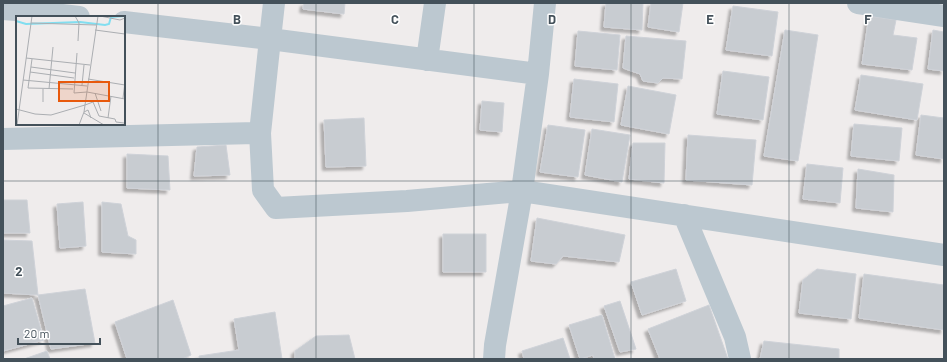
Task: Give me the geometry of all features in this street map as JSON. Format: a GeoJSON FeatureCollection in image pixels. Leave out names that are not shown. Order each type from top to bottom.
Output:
{"type":"FeatureCollection","features":[{"type":"Feature","properties":{"kind":"street"},"geometry":{"type":"LineString","coordinates":[[274,3],[260,133],[263,190],[276,208],[407,201],[522,191],[944,255]]}},
{"type":"Feature","properties":{"kind":"street"},"geometry":{"type":"LineString","coordinates":[[427,60],[435,3]]}},
{"type":"Feature","properties":{"kind":"street"},"geometry":{"type":"LineString","coordinates":[[494,359],[495,345],[522,191],[538,74],[545,3]]}},
{"type":"Feature","properties":{"kind":"street"},"geometry":{"type":"LineString","coordinates":[[858,3],[944,16]]}},
{"type":"Feature","properties":{"kind":"street"},"geometry":{"type":"LineString","coordinates":[[3,9],[70,16]]}},
{"type":"Feature","properties":{"kind":"street"},"geometry":{"type":"LineString","coordinates":[[125,22],[270,39],[538,74]]}},
{"type":"Feature","properties":{"kind":"street"},"geometry":{"type":"LineString","coordinates":[[3,139],[260,133]]}},
{"type":"Feature","properties":{"kind":"street"},"geometry":{"type":"LineString","coordinates":[[684,216],[735,337],[740,359]]}},
{"type":"Feature","properties":{"kind":"building"},"geometry":{"type":"Polygon","coordinates":[[[304,3],[345,3],[344,14],[303,9],[304,3]]]}},
{"type":"Feature","properties":{"kind":"building"},"geometry":{"type":"Polygon","coordinates":[[[606,3],[643,3],[642,30],[604,27],[606,3]]]}},
{"type":"Feature","properties":{"kind":"building"},"geometry":{"type":"Polygon","coordinates":[[[651,3],[683,3],[679,32],[648,27],[651,3]]]}},
{"type":"Feature","properties":{"kind":"building"},"geometry":{"type":"Polygon","coordinates":[[[733,6],[778,12],[772,56],[726,50],[733,6]]]}},
{"type":"Feature","properties":{"kind":"building"},"geometry":{"type":"Polygon","coordinates":[[[869,16],[896,20],[893,35],[917,38],[912,70],[862,64],[869,16]]]}},
{"type":"Feature","properties":{"kind":"building"},"geometry":{"type":"Polygon","coordinates":[[[785,30],[818,35],[798,161],[764,156],[785,30]]]}},
{"type":"Feature","properties":{"kind":"building"},"geometry":{"type":"Polygon","coordinates":[[[933,30],[944,32],[944,71],[928,69],[933,30]]]}},
{"type":"Feature","properties":{"kind":"building"},"geometry":{"type":"Polygon","coordinates":[[[578,31],[620,35],[617,70],[575,66],[578,31]]]}},
{"type":"Feature","properties":{"kind":"building"},"geometry":{"type":"Polygon","coordinates":[[[626,36],[686,41],[682,79],[663,78],[658,83],[643,81],[640,74],[623,68],[626,36]]]}},
{"type":"Feature","properties":{"kind":"building"},"geometry":{"type":"Polygon","coordinates":[[[723,71],[769,77],[763,120],[717,114],[723,71]]]}},
{"type":"Feature","properties":{"kind":"building"},"geometry":{"type":"Polygon","coordinates":[[[861,75],[923,84],[917,120],[855,110],[861,75]]]}},
{"type":"Feature","properties":{"kind":"building"},"geometry":{"type":"Polygon","coordinates":[[[574,79],[618,84],[614,122],[570,117],[574,79]]]}},
{"type":"Feature","properties":{"kind":"building"},"geometry":{"type":"Polygon","coordinates":[[[628,86],[676,95],[669,134],[621,125],[628,86]]]}},
{"type":"Feature","properties":{"kind":"building"},"geometry":{"type":"Polygon","coordinates":[[[482,101],[504,103],[502,132],[480,130],[482,101]]]}},
{"type":"Feature","properties":{"kind":"building"},"geometry":{"type":"Polygon","coordinates":[[[921,115],[944,118],[944,159],[916,155],[921,115]]]}},
{"type":"Feature","properties":{"kind":"building"},"geometry":{"type":"Polygon","coordinates":[[[364,118],[366,166],[326,167],[324,120],[364,118]]]}},
{"type":"Feature","properties":{"kind":"building"},"geometry":{"type":"Polygon","coordinates":[[[854,124],[902,128],[899,161],[851,156],[854,124]]]}},
{"type":"Feature","properties":{"kind":"building"},"geometry":{"type":"Polygon","coordinates":[[[548,125],[585,130],[578,177],[540,172],[548,125]]]}},
{"type":"Feature","properties":{"kind":"building"},"geometry":{"type":"Polygon","coordinates":[[[592,129],[630,135],[622,182],[585,175],[592,129]]]}},
{"type":"Feature","properties":{"kind":"building"},"geometry":{"type":"Polygon","coordinates":[[[688,135],[756,140],[752,185],[686,180],[688,135]]]}},
{"type":"Feature","properties":{"kind":"building"},"geometry":{"type":"Polygon","coordinates":[[[633,143],[665,143],[664,183],[629,179],[633,143]]]}},
{"type":"Feature","properties":{"kind":"building"},"geometry":{"type":"Polygon","coordinates":[[[226,145],[230,175],[194,176],[197,147],[226,145]]]}},
{"type":"Feature","properties":{"kind":"building"},"geometry":{"type":"Polygon","coordinates":[[[127,154],[168,156],[170,190],[127,188],[127,154]]]}},
{"type":"Feature","properties":{"kind":"building"},"geometry":{"type":"Polygon","coordinates":[[[807,164],[843,168],[840,203],[803,199],[807,164]]]}},
{"type":"Feature","properties":{"kind":"building"},"geometry":{"type":"Polygon","coordinates":[[[858,169],[894,175],[893,212],[856,208],[858,169]]]}},
{"type":"Feature","properties":{"kind":"building"},"geometry":{"type":"Polygon","coordinates":[[[3,200],[27,200],[30,233],[3,233],[3,200]]]}},
{"type":"Feature","properties":{"kind":"building"},"geometry":{"type":"Polygon","coordinates":[[[83,202],[86,246],[60,248],[57,204],[83,202]]]}},
{"type":"Feature","properties":{"kind":"building"},"geometry":{"type":"Polygon","coordinates":[[[102,202],[121,204],[128,236],[136,240],[136,254],[102,252],[102,202]]]}},
{"type":"Feature","properties":{"kind":"building"},"geometry":{"type":"Polygon","coordinates":[[[537,218],[625,235],[619,262],[563,256],[556,264],[531,261],[537,218]]]}},
{"type":"Feature","properties":{"kind":"building"},"geometry":{"type":"Polygon","coordinates":[[[443,234],[486,234],[486,272],[443,272],[443,234]]]}},
{"type":"Feature","properties":{"kind":"building"},"geometry":{"type":"Polygon","coordinates":[[[3,240],[32,241],[38,295],[3,293],[3,240]]]}},
{"type":"Feature","properties":{"kind":"building"},"geometry":{"type":"Polygon","coordinates":[[[676,269],[686,301],[642,315],[631,282],[676,269]]]}},
{"type":"Feature","properties":{"kind":"building"},"geometry":{"type":"Polygon","coordinates":[[[817,269],[856,274],[851,319],[799,313],[803,280],[817,269]]]}},
{"type":"Feature","properties":{"kind":"building"},"geometry":{"type":"Polygon","coordinates":[[[864,274],[944,285],[944,330],[859,318],[864,274]]]}},
{"type":"Feature","properties":{"kind":"building"},"geometry":{"type":"Polygon","coordinates":[[[85,289],[95,343],[51,349],[38,295],[85,289]]]}},
{"type":"Feature","properties":{"kind":"building"},"geometry":{"type":"Polygon","coordinates":[[[32,298],[44,340],[3,351],[3,306],[32,298]]]}},
{"type":"Feature","properties":{"kind":"building"},"geometry":{"type":"Polygon","coordinates":[[[173,300],[191,355],[182,359],[127,359],[115,322],[173,300]]]}},
{"type":"Feature","properties":{"kind":"building"},"geometry":{"type":"Polygon","coordinates":[[[620,301],[636,349],[620,352],[604,306],[620,301]]]}},
{"type":"Feature","properties":{"kind":"building"},"geometry":{"type":"Polygon","coordinates":[[[709,305],[728,359],[660,359],[648,329],[709,305]]]}},
{"type":"Feature","properties":{"kind":"building"},"geometry":{"type":"Polygon","coordinates":[[[275,312],[282,359],[199,359],[199,356],[239,350],[234,319],[275,312]]]}},
{"type":"Feature","properties":{"kind":"building"},"geometry":{"type":"Polygon","coordinates":[[[602,315],[615,359],[594,359],[593,355],[580,359],[569,325],[602,315]]]}},
{"type":"Feature","properties":{"kind":"building"},"geometry":{"type":"Polygon","coordinates":[[[349,335],[355,359],[295,359],[295,351],[316,336],[349,335]]]}},
{"type":"Feature","properties":{"kind":"building"},"geometry":{"type":"Polygon","coordinates":[[[563,338],[570,359],[524,359],[522,351],[563,338]]]}},
{"type":"Feature","properties":{"kind":"building"},"geometry":{"type":"Polygon","coordinates":[[[764,341],[839,349],[839,359],[760,359],[764,341]]]}},
{"type":"Feature","properties":{"kind":"building"},"geometry":{"type":"Polygon","coordinates":[[[47,351],[50,359],[24,359],[47,351]]]}}]}
